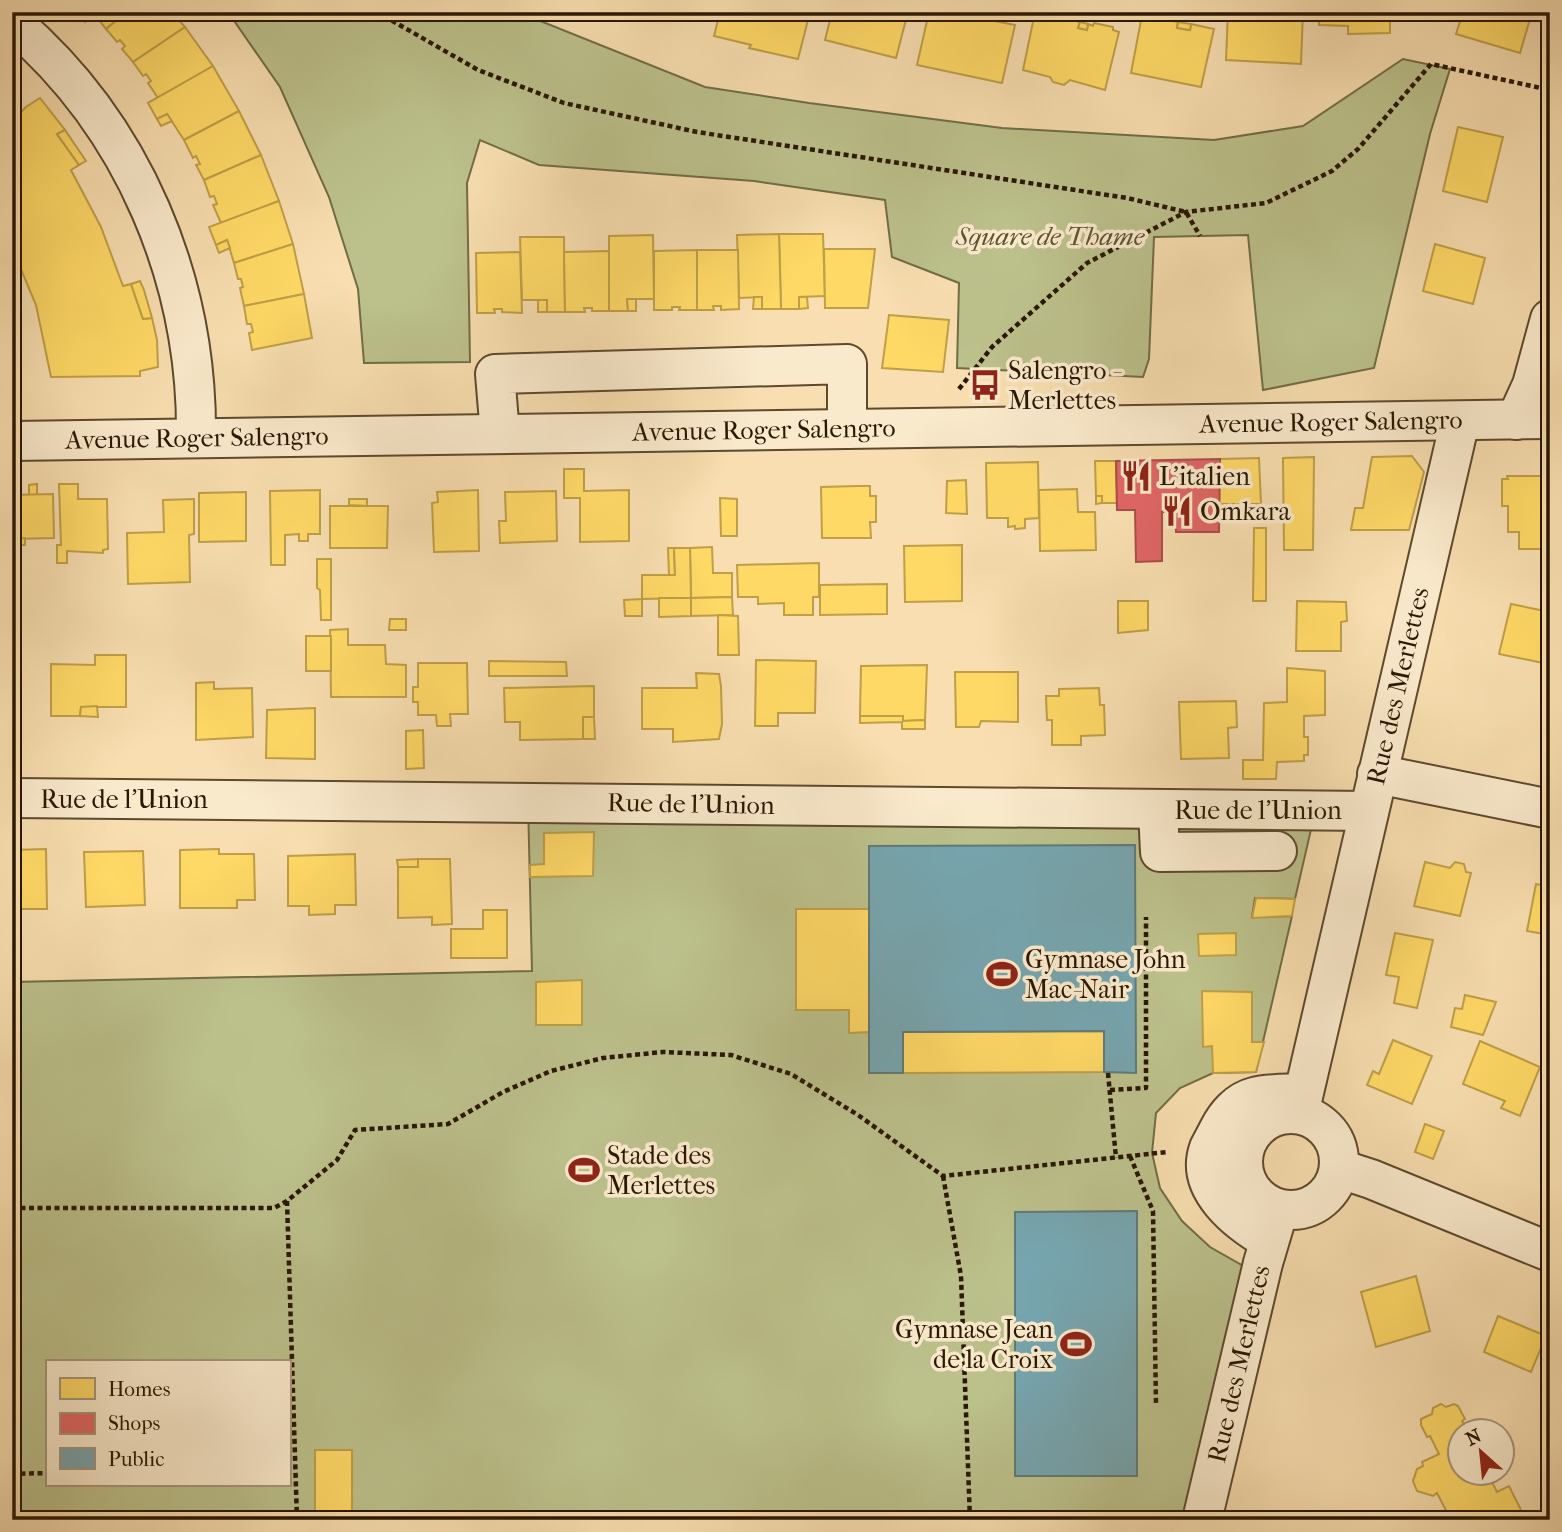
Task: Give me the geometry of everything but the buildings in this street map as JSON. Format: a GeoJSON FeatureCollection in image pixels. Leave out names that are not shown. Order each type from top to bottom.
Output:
{"type":"FeatureCollection","features":[{"type":"Feature","properties":{"kind":"street"},"geometry":{"type":"LineString","coordinates":[[15,30],[59,68],[92,106],[127,161],[154,214],[177,281],[187,326],[195,393],[196,438]]}},
{"type":"Feature","properties":{"kind":"street"},"geometry":{"type":"LineString","coordinates":[[1533,419],[1532,385],[1550,319]]}},
{"type":"Feature","properties":{"kind":"street"},"geometry":{"type":"LineString","coordinates":[[500,434],[495,374],[847,363],[847,429]]}},
{"type":"Feature","properties":{"kind":"street","name":"Avenue Roger Salengro"},"geometry":{"type":"LineString","coordinates":[[12,441],[1533,419]]}},
{"type":"Feature","properties":{"kind":"street","name":"Rue des Merlettes"},"geometry":{"type":"LineString","coordinates":[[1301,1104],[1460,421]]}},
{"type":"Feature","properties":{"kind":"street"},"geometry":{"type":"LineString","coordinates":[[1377,774],[1550,808]]}},
{"type":"Feature","properties":{"kind":"street","name":"Rue de l'Union"},"geometry":{"type":"LineString","coordinates":[[12,798],[1369,811]]}},
{"type":"Feature","properties":{"kind":"street"},"geometry":{"type":"LineString","coordinates":[[1157,810],[1160,852],[1277,851]]}},
{"type":"Feature","properties":{"kind":"street"},"geometry":{"type":"LineString","coordinates":[[1254,1097],[1301,1104],[1330,1133],[1339,1152],[1340,1169],[1330,1192],[1318,1203],[1296,1210],[1274,1224],[1248,1228],[1223,1206],[1208,1177],[1208,1150],[1224,1118],[1240,1103],[1254,1097]]}},
{"type":"Feature","properties":{"kind":"street"},"geometry":{"type":"LineString","coordinates":[[1274,1224],[1269,1205],[1255,1195],[1247,1180],[1243,1166],[1245,1149],[1252,1134],[1264,1122],[1301,1104]]}},
{"type":"Feature","properties":{"kind":"street"},"geometry":{"type":"LineString","coordinates":[[1340,1169],[1550,1252]]}},
{"type":"Feature","properties":{"kind":"street","name":"Rue des Merlettes"},"geometry":{"type":"LineString","coordinates":[[1202,1520],[1274,1224]]}},
{"type":"Feature","properties":{"kind":"path"},"geometry":{"type":"LineString","coordinates":[[377,12],[478,70],[564,103],[697,132],[1127,198],[1186,212],[1266,203],[1332,171],[1358,149],[1431,65],[1550,90]]}},
{"type":"Feature","properties":{"kind":"path"},"geometry":{"type":"LineString","coordinates":[[1186,212],[1200,236]]}},
{"type":"Feature","properties":{"kind":"path"},"geometry":{"type":"LineString","coordinates":[[956,392],[992,347],[1087,263],[1186,212]]}},
{"type":"Feature","properties":{"kind":"path"},"geometry":{"type":"LineString","coordinates":[[1110,1090],[1146,1088],[1146,917]]}},
{"type":"Feature","properties":{"kind":"path"},"geometry":{"type":"LineString","coordinates":[[12,1208],[274,1208],[287,1202],[337,1160],[355,1130],[448,1124],[503,1091],[551,1071],[603,1058],[663,1052],[731,1055],[791,1074],[858,1115],[943,1176],[1208,1150]]}},
{"type":"Feature","properties":{"kind":"path"},"geometry":{"type":"LineString","coordinates":[[1108,1073],[1116,1158]]}},
{"type":"Feature","properties":{"kind":"path"},"geometry":{"type":"LineString","coordinates":[[1130,1156],[1153,1211],[1156,1405]]}},
{"type":"Feature","properties":{"kind":"path"},"geometry":{"type":"LineString","coordinates":[[943,1176],[961,1276],[970,1520]]}},
{"type":"Feature","properties":{"kind":"path"},"geometry":{"type":"LineString","coordinates":[[287,1202],[297,1520]]}},
{"type":"Feature","properties":{"kind":"path"},"geometry":{"type":"LineString","coordinates":[[290,1466],[295,1465]]}},
{"type":"Feature","properties":{"kind":"path"},"geometry":{"type":"LineString","coordinates":[[12,1474],[46,1473]]}},
{"type":"Feature","properties":{"kind":"green space","name":"Square de Thame"},"geometry":{"type":"Polygon","coordinates":[[[228,12],[518,12],[705,87],[1002,128],[1214,140],[1303,126],[1403,59],[1450,69],[1430,134],[1374,368],[1263,390],[1248,235],[1154,237],[1149,359],[1143,377],[957,368],[959,283],[892,257],[885,200],[754,181],[539,165],[480,140],[467,183],[470,362],[364,363],[358,289],[329,197],[280,87],[228,12]]]}},
{"type":"Feature","properties":{"kind":"green space","name":"Stade des Merlettes"},"geometry":{"type":"Polygon","coordinates":[[[528,801],[1312,825],[1295,899],[1255,898],[1252,917],[1292,916],[1256,1072],[1213,1073],[1180,1088],[1156,1113],[1152,1153],[1160,1188],[1182,1221],[1210,1247],[1261,1276],[1202,1520],[12,1520],[12,982],[532,971],[528,801]]]}},
{"type":"Feature","properties":{"kind":"place","name":"Salengro - Merlettes"},"geometry":{"type":"Point","coordinates":[985,385]}},
{"type":"Feature","properties":{"kind":"place","name":"L’italien"},"geometry":{"type":"Point","coordinates":[1136,476]}},
{"type":"Feature","properties":{"kind":"place","name":"Omkara"},"geometry":{"type":"Point","coordinates":[1177,511]}},
{"type":"Feature","properties":{"kind":"place","name":"Gymnase John Mac-Nair"},"geometry":{"type":"Point","coordinates":[1002,974]}},
{"type":"Feature","properties":{"kind":"place","name":"Stade des Merlettes"},"geometry":{"type":"Point","coordinates":[584,1170]}},
{"type":"Feature","properties":{"kind":"place","name":"Gymnase Jean de la Croix"},"geometry":{"type":"Point","coordinates":[1076,1344]}}]}
